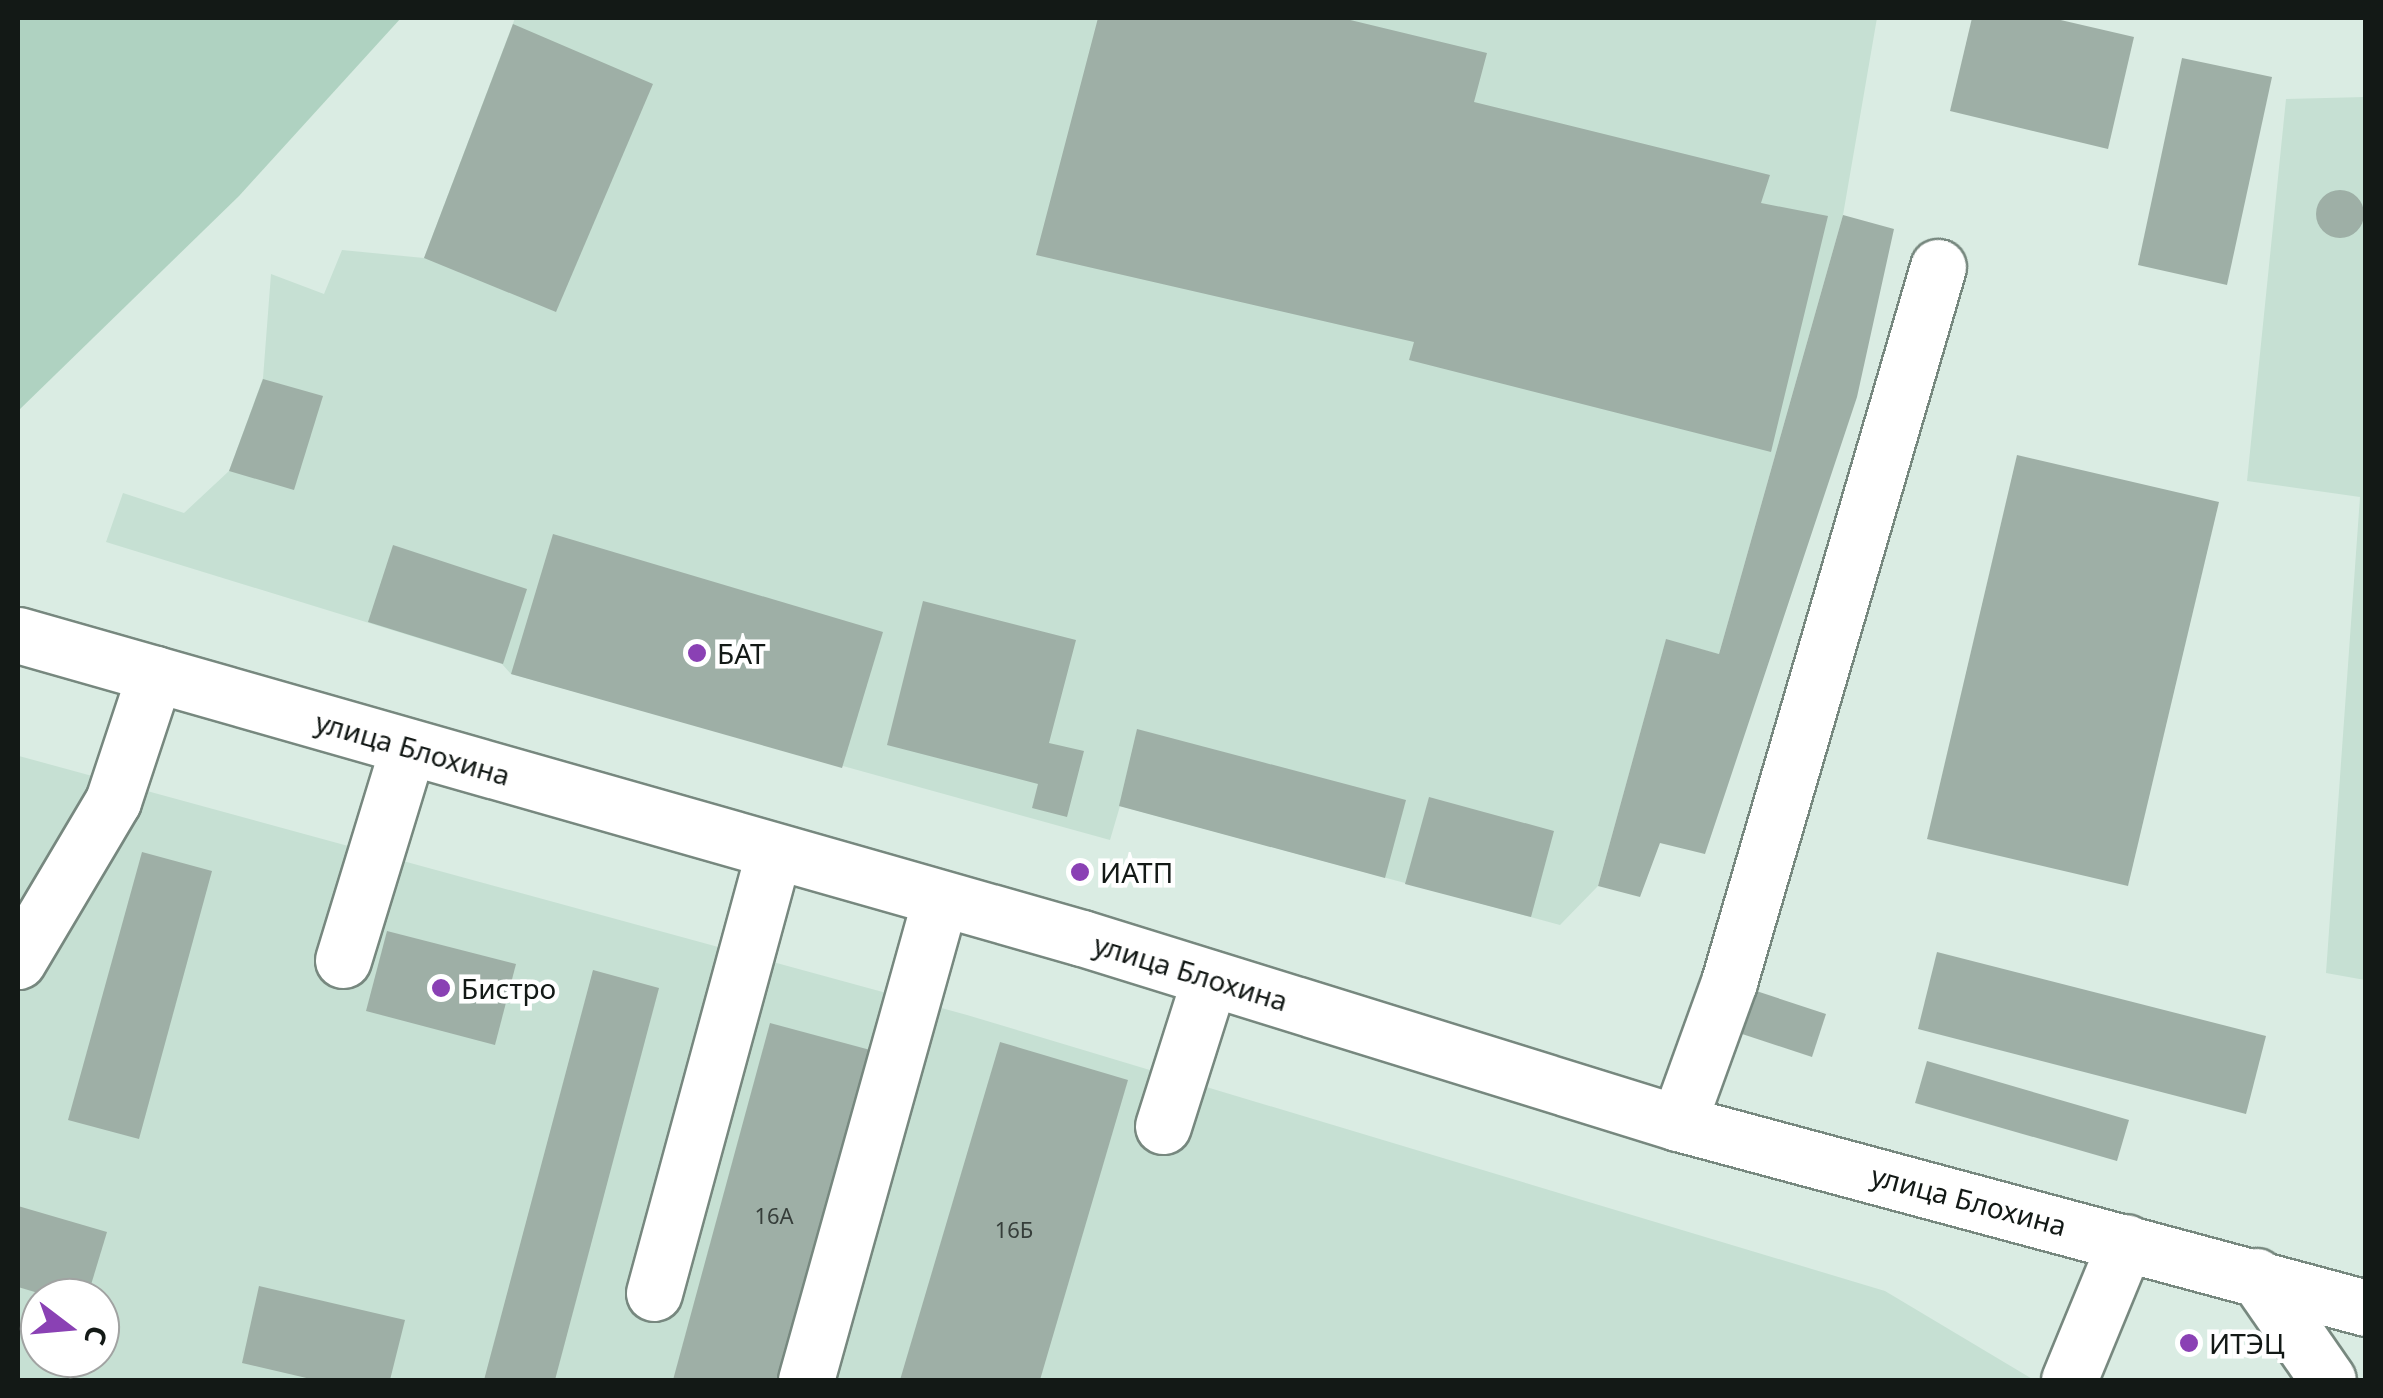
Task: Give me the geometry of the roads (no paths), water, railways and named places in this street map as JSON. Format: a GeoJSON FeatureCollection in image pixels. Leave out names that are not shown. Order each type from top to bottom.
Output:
{"type":"FeatureCollection","features":[{"type":"Feature","properties":{"kind":"street"},"geometry":{"type":"LineString","coordinates":[[1678,1123],[1729,982],[1938,266]]}},
{"type":"Feature","properties":{"kind":"street","name":"улица Блохина"},"geometry":{"type":"LineString","coordinates":[[18,635],[1210,978],[1678,1123],[2366,1308]]}},
{"type":"Feature","properties":{"kind":"street"},"geometry":{"type":"LineString","coordinates":[[18,961],[113,801],[154,674]]}},
{"type":"Feature","properties":{"kind":"street"},"geometry":{"type":"LineString","coordinates":[[343,960],[408,747]]}},
{"type":"Feature","properties":{"kind":"street"},"geometry":{"type":"LineString","coordinates":[[654,1292],[774,852]]}},
{"type":"Feature","properties":{"kind":"street"},"geometry":{"type":"LineString","coordinates":[[806,1380],[940,900]]}},
{"type":"Feature","properties":{"kind":"street"},"geometry":{"type":"LineString","coordinates":[[1164,1126],[1210,978]]}},
{"type":"Feature","properties":{"kind":"street"},"geometry":{"type":"LineString","coordinates":[[2068,1380],[2126,1242]]}},
{"type":"Feature","properties":{"kind":"street"},"geometry":{"type":"LineString","coordinates":[[2256,1276],[2328,1380]]}},
{"type":"Feature","properties":{"kind":"place","name":"БАТ"},"geometry":{"type":"Point","coordinates":[697,653]}},
{"type":"Feature","properties":{"kind":"place","name":"ИАТП"},"geometry":{"type":"Point","coordinates":[1080,872]}},
{"type":"Feature","properties":{"kind":"place","name":"Бистро"},"geometry":{"type":"Point","coordinates":[441,988]}},
{"type":"Feature","properties":{"kind":"place","name":"ИТЭЦ"},"geometry":{"type":"Point","coordinates":[2189,1343]}}]}
